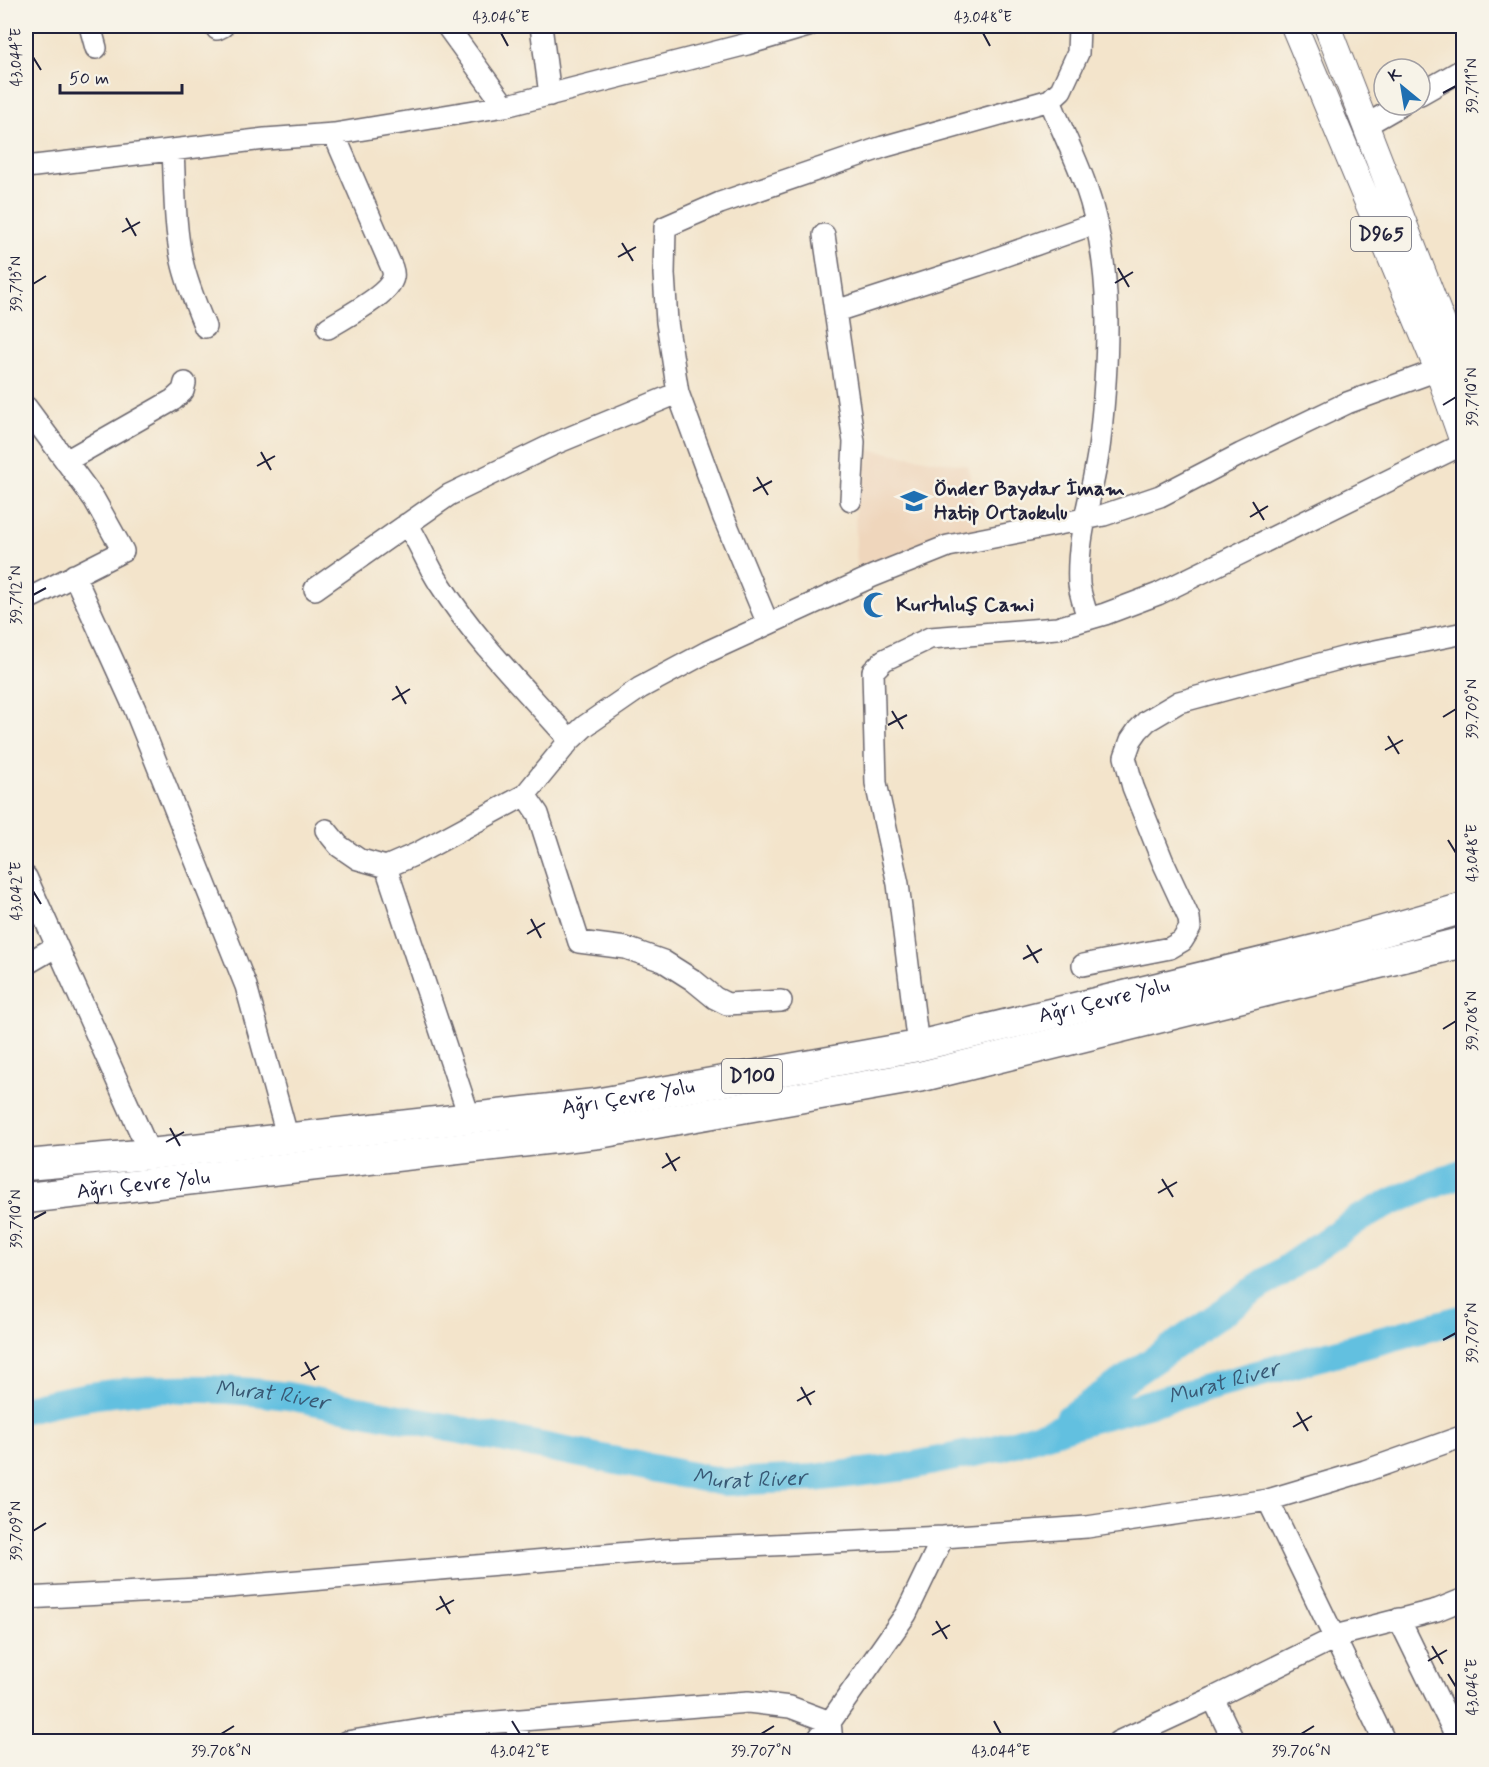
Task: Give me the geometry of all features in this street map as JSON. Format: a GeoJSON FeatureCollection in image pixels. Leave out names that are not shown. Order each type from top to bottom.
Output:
{"type":"FeatureCollection","features":[{"type":"Feature","properties":{"kind":"highway","name":"Ağrı Çevre Yolu"},"geometry":{"type":"LineString","coordinates":[[26,1165],[150,1154],[594,1104],[918,1046],[1331,945],[1464,908]]}},
{"type":"Feature","properties":{"kind":"highway","name":"Ağrı Çevre Yolu"},"geometry":{"type":"LineString","coordinates":[[26,1198],[599,1132],[911,1078],[1464,942]]}},
{"type":"Feature","properties":{"kind":"main road","name":"D965"},"geometry":{"type":"LineString","coordinates":[[1294,26],[1438,370],[1463,444]]}},
{"type":"Feature","properties":{"kind":"main road","name":"D965"},"geometry":{"type":"LineString","coordinates":[[1327,26],[1464,380]]}},
{"type":"Feature","properties":{"kind":"street"},"geometry":{"type":"LineString","coordinates":[[90,26],[96,48]]}},
{"type":"Feature","properties":{"kind":"street"},"geometry":{"type":"LineString","coordinates":[[447,26],[505,106]]}},
{"type":"Feature","properties":{"kind":"street"},"geometry":{"type":"LineString","coordinates":[[542,26],[550,95]]}},
{"type":"Feature","properties":{"kind":"street"},"geometry":{"type":"LineString","coordinates":[[26,167],[265,139],[334,134],[505,106],[747,44],[808,26]]}},
{"type":"Feature","properties":{"kind":"street"},"geometry":{"type":"LineString","coordinates":[[768,624],[724,519],[678,393],[667,322],[664,274],[665,227],[720,203],[883,147],[1050,100],[1061,90],[1078,52],[1079,26]]}},
{"type":"Feature","properties":{"kind":"street"},"geometry":{"type":"LineString","coordinates":[[1432,87],[1464,69]]}},
{"type":"Feature","properties":{"kind":"street"},"geometry":{"type":"LineString","coordinates":[[1050,100],[1085,184],[1104,261],[1105,376],[1100,443],[1084,520],[1079,561],[1079,586],[1088,619]]}},
{"type":"Feature","properties":{"kind":"street"},"geometry":{"type":"LineString","coordinates":[[1366,125],[1380,117]]}},
{"type":"Feature","properties":{"kind":"street"},"geometry":{"type":"LineString","coordinates":[[328,328],[372,301],[389,286],[393,278],[392,268],[334,134]]}},
{"type":"Feature","properties":{"kind":"street"},"geometry":{"type":"LineString","coordinates":[[173,150],[181,258],[190,291],[205,327]]}},
{"type":"Feature","properties":{"kind":"street"},"geometry":{"type":"LineString","coordinates":[[836,310],[978,265],[1096,223]]}},
{"type":"Feature","properties":{"kind":"street"},"geometry":{"type":"LineString","coordinates":[[824,235],[854,442],[851,500]]}},
{"type":"Feature","properties":{"kind":"street"},"geometry":{"type":"LineString","coordinates":[[326,830],[339,846],[358,859],[386,867],[416,854],[525,795],[570,740],[585,726],[640,688],[707,652],[873,576],[948,546],[1084,520],[1160,496],[1347,403],[1438,370]]}},
{"type":"Feature","properties":{"kind":"street"},"geometry":{"type":"LineString","coordinates":[[66,461],[173,400],[183,391],[185,383]]}},
{"type":"Feature","properties":{"kind":"street"},"geometry":{"type":"LineString","coordinates":[[315,589],[448,495],[554,444],[678,393]]}},
{"type":"Feature","properties":{"kind":"street"},"geometry":{"type":"LineString","coordinates":[[26,407],[94,499],[123,551],[26,600]]}},
{"type":"Feature","properties":{"kind":"street"},"geometry":{"type":"LineString","coordinates":[[918,1046],[898,884],[876,783],[873,671],[884,660],[930,638],[1057,628],[1158,594],[1463,444]]}},
{"type":"Feature","properties":{"kind":"street"},"geometry":{"type":"LineString","coordinates":[[407,524],[439,584],[493,654],[570,740]]}},
{"type":"Feature","properties":{"kind":"street"},"geometry":{"type":"LineString","coordinates":[[74,575],[134,707],[234,954],[246,986],[288,1139]]}},
{"type":"Feature","properties":{"kind":"street"},"geometry":{"type":"LineString","coordinates":[[1083,964],[1170,948],[1182,940],[1190,928],[1189,918],[1133,788],[1125,757],[1131,740],[1147,721],[1179,702],[1200,696],[1346,657],[1464,633]]}},
{"type":"Feature","properties":{"kind":"street"},"geometry":{"type":"LineString","coordinates":[[525,795],[538,814],[579,942],[626,948],[663,961],[727,1004],[781,1001]]}},
{"type":"Feature","properties":{"kind":"street"},"geometry":{"type":"LineString","coordinates":[[386,867],[470,1119]]}},
{"type":"Feature","properties":{"kind":"street"},"geometry":{"type":"LineString","coordinates":[[26,877],[150,1154]]}},
{"type":"Feature","properties":{"kind":"street"},"geometry":{"type":"LineString","coordinates":[[26,964],[57,946]]}},
{"type":"Feature","properties":{"kind":"street"},"geometry":{"type":"LineString","coordinates":[[26,1598],[216,1588],[665,1550],[943,1537],[1087,1527],[1268,1500],[1365,1471],[1464,1436]]}},
{"type":"Feature","properties":{"kind":"street"},"geometry":{"type":"LineString","coordinates":[[1268,1500],[1385,1742]]}},
{"type":"Feature","properties":{"kind":"street"},"geometry":{"type":"LineString","coordinates":[[816,1742],[831,1732],[906,1614],[943,1537]]}},
{"type":"Feature","properties":{"kind":"street"},"geometry":{"type":"LineString","coordinates":[[1118,1742],[1343,1634],[1437,1610],[1464,1599]]}},
{"type":"Feature","properties":{"kind":"street"},"geometry":{"type":"LineString","coordinates":[[1399,1619],[1459,1742]]}},
{"type":"Feature","properties":{"kind":"street"},"geometry":{"type":"LineString","coordinates":[[1213,1698],[1234,1742]]}},
{"type":"Feature","properties":{"kind":"street"},"geometry":{"type":"LineString","coordinates":[[346,1742],[446,1726],[748,1702],[790,1707],[831,1732]]}},
{"type":"Feature","properties":{"kind":"street"},"geometry":{"type":"LineString","coordinates":[[517,1720],[518,1742]]}},
{"type":"Feature","properties":{"kind":"shaded area","name":"Önder Baydar İmam Hatip Ortaokulu"},"geometry":{"type":"Polygon","coordinates":[[[853,447],[968,466],[980,536],[857,572],[853,447]]]}},
{"type":"Feature","properties":{"kind":"waterway"},"geometry":{"type":"LineString","coordinates":[[1069,1418],[1358,1219],[1394,1201],[1464,1172]]}},
{"type":"Feature","properties":{"kind":"waterway","name":"Murat River"},"geometry":{"type":"LineString","coordinates":[[26,1409],[59,1401],[156,1389],[254,1392],[288,1396],[723,1482],[814,1478],[905,1467],[998,1448],[1092,1419],[1464,1318]]}},
{"type":"Feature","properties":{"kind":"place","name":"Önder Baydar İmam Hatip Ortaokulu"},"geometry":{"type":"Point","coordinates":[914,501]}},
{"type":"Feature","properties":{"kind":"place","name":"Kurtuluş Cami"},"geometry":{"type":"Point","coordinates":[876,605]}}]}
